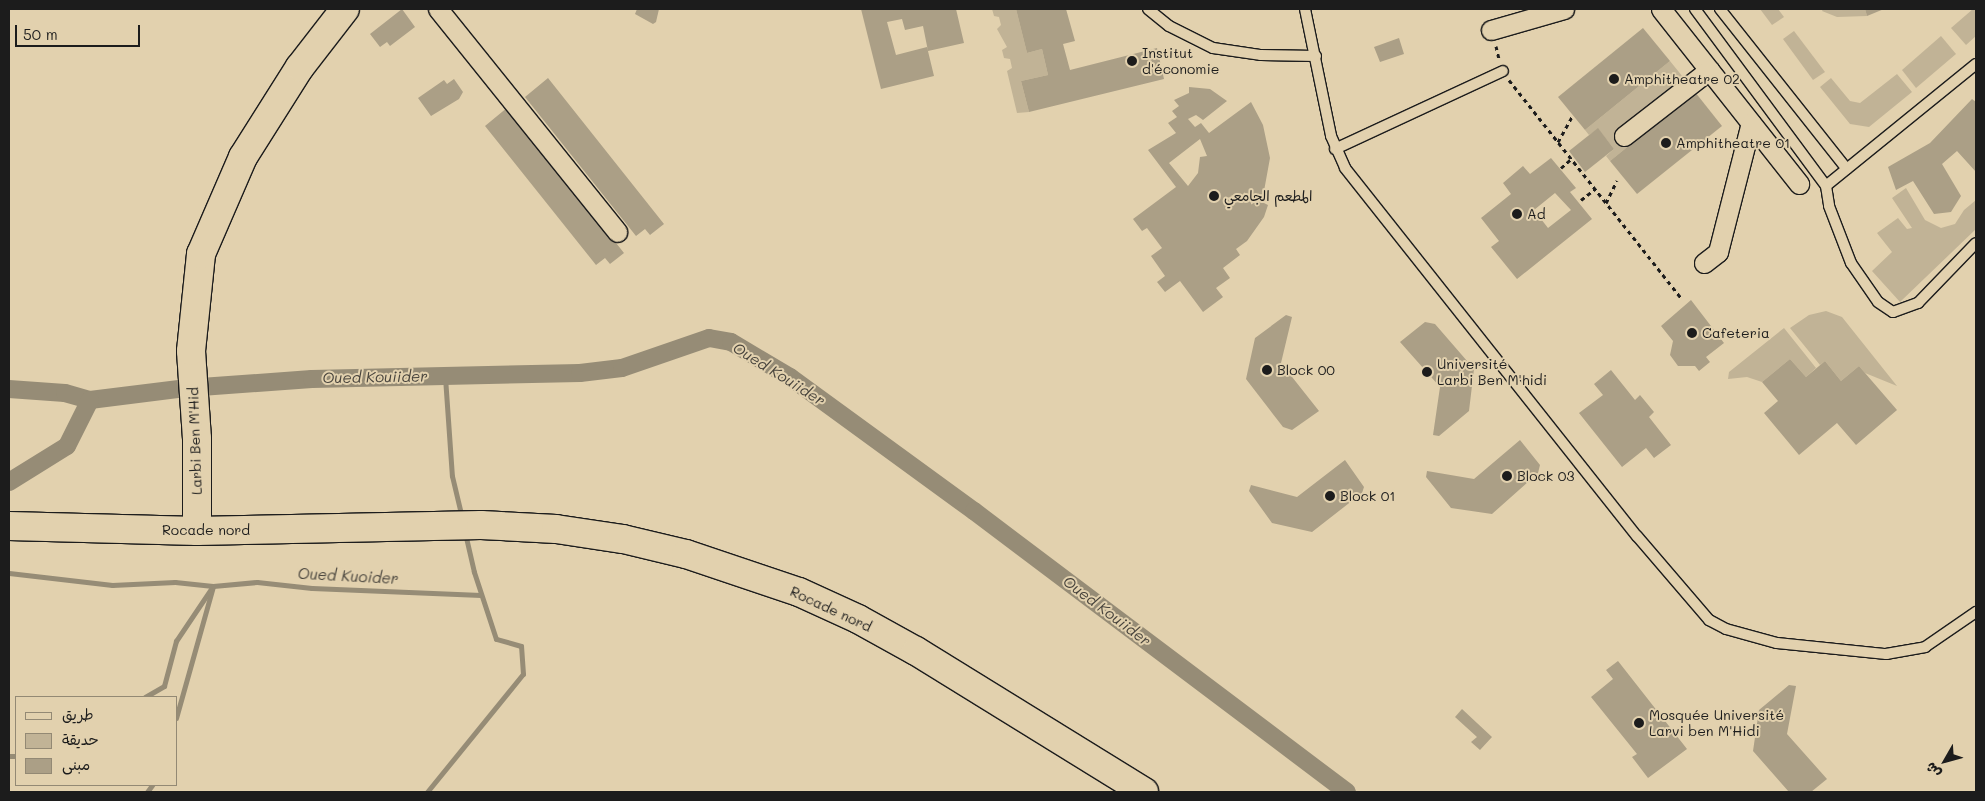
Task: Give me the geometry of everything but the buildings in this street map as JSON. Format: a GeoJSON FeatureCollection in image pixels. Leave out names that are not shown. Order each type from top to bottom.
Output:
{"type":"FeatureCollection","features":[{"type":"Feature","properties":{"kind":"main road","name":"Larbi Ben M'Hid"},"geometry":{"type":"LineString","coordinates":[[197,531],[197,439],[190,351],[200,254],[243,157],[271,110],[345,9]]}},
{"type":"Feature","properties":{"kind":"main road","name":"Rocade nord"},"geometry":{"type":"LineString","coordinates":[[9,526],[197,531],[481,524],[556,529],[623,539],[686,554],[799,592],[916,651],[1144,792]]}},
{"type":"Feature","properties":{"kind":"street"},"geometry":{"type":"LineString","coordinates":[[438,9],[616,232]]}},
{"type":"Feature","properties":{"kind":"street"},"geometry":{"type":"LineString","coordinates":[[1491,30],[1564,9]]}},
{"type":"Feature","properties":{"kind":"street"},"geometry":{"type":"LineString","coordinates":[[1661,9],[1800,184]]}},
{"type":"Feature","properties":{"kind":"street"},"geometry":{"type":"LineString","coordinates":[[1624,136],[1709,70]]}},
{"type":"Feature","properties":{"kind":"street"},"geometry":{"type":"LineString","coordinates":[[1704,263],[1718,252],[1751,123]]}},
{"type":"Feature","properties":{"kind":"lane"},"geometry":{"type":"LineString","coordinates":[[1148,9],[1169,26],[1213,48],[1261,55],[1316,56]]}},
{"type":"Feature","properties":{"kind":"lane"},"geometry":{"type":"LineString","coordinates":[[1305,9],[1335,149],[1372,202],[1637,536],[1709,620],[1726,629],[1777,643],[1886,654],[1925,647],[1976,612]]}},
{"type":"Feature","properties":{"kind":"lane"},"geometry":{"type":"LineString","coordinates":[[1695,9],[1826,186],[1828,206],[1851,263],[1878,302],[1893,312],[1918,302],[1976,243]]}},
{"type":"Feature","properties":{"kind":"lane"},"geometry":{"type":"LineString","coordinates":[[1720,9],[1847,169]]}},
{"type":"Feature","properties":{"kind":"lane"},"geometry":{"type":"LineString","coordinates":[[1826,186],[1976,64]]}},
{"type":"Feature","properties":{"kind":"lane"},"geometry":{"type":"LineString","coordinates":[[1335,149],[1503,71]]}},
{"type":"Feature","properties":{"kind":"path"},"geometry":{"type":"LineString","coordinates":[[1491,30],[1503,71],[1682,299]]}},
{"type":"Feature","properties":{"kind":"path"},"geometry":{"type":"LineString","coordinates":[[1558,142],[1573,115]]}},
{"type":"Feature","properties":{"kind":"path"},"geometry":{"type":"LineString","coordinates":[[1561,168],[1574,160]]}},
{"type":"Feature","properties":{"kind":"path"},"geometry":{"type":"LineString","coordinates":[[1606,203],[1617,180]]}},
{"type":"Feature","properties":{"kind":"path"},"geometry":{"type":"LineString","coordinates":[[1581,200],[1595,189]]}},
{"type":"Feature","properties":{"kind":"green space"},"geometry":{"type":"Polygon","coordinates":[[[992,9],[1016,9],[1027,53],[1042,49],[1048,75],[1021,81],[1029,112],[1017,113],[1007,71],[1012,68],[1010,59],[1004,58],[1002,50],[1007,47],[997,29],[1001,25],[999,17],[994,16],[992,9]]]}},
{"type":"Feature","properties":{"kind":"green space"},"geometry":{"type":"Polygon","coordinates":[[[1760,9],[1778,9],[1784,17],[1772,25],[1760,9]]]}},
{"type":"Feature","properties":{"kind":"green space"},"geometry":{"type":"Polygon","coordinates":[[[1823,9],[1865,9],[1867,16],[1837,17],[1822,11],[1823,9]]]}},
{"type":"Feature","properties":{"kind":"green space"},"geometry":{"type":"Polygon","coordinates":[[[1973,9],[1976,9],[1976,36],[1966,45],[1951,28],[1973,9]]]}},
{"type":"Feature","properties":{"kind":"green space"},"geometry":{"type":"Polygon","coordinates":[[[1794,31],[1825,72],[1813,80],[1783,39],[1794,31]]]}},
{"type":"Feature","properties":{"kind":"green space"},"geometry":{"type":"Polygon","coordinates":[[[1941,36],[1956,54],[1916,88],[1902,70],[1941,36]]]}},
{"type":"Feature","properties":{"kind":"green space"},"geometry":{"type":"Polygon","coordinates":[[[1670,61],[1695,92],[1610,161],[1606,156],[1614,149],[1598,129],[1589,135],[1585,130],[1670,61]]]}},
{"type":"Feature","properties":{"kind":"green space"},"geometry":{"type":"Polygon","coordinates":[[[1897,74],[1912,92],[1869,127],[1850,124],[1820,87],[1831,78],[1850,101],[1860,103],[1897,74]]]}},
{"type":"Feature","properties":{"kind":"green space"},"geometry":{"type":"Polygon","coordinates":[[[1906,188],[1925,220],[1941,228],[1955,224],[1964,210],[1976,200],[1976,229],[1900,302],[1872,271],[1892,252],[1877,233],[1898,218],[1907,229],[1912,228],[1892,198],[1906,188]]]}},
{"type":"Feature","properties":{"kind":"green space"},"geometry":{"type":"Polygon","coordinates":[[[1826,311],[1842,317],[1897,386],[1865,373],[1859,366],[1841,381],[1825,361],[1820,365],[1790,328],[1809,315],[1826,311]]]}},
{"type":"Feature","properties":{"kind":"green space"},"geometry":{"type":"Polygon","coordinates":[[[1784,328],[1816,368],[1806,377],[1790,359],[1762,382],[1747,377],[1728,379],[1729,372],[1784,328]]]}},
{"type":"Feature","properties":{"kind":"waterway","name":"Oued Kouiider"},"geometry":{"type":"LineString","coordinates":[[9,389],[65,393],[90,400],[187,388],[312,379],[580,373],[622,368],[709,338],[731,342],[790,377],[974,511],[1347,792]]}},
{"type":"Feature","properties":{"kind":"waterway","name":"Oued Kuoider"},"geometry":{"type":"LineString","coordinates":[[445,377],[452,476],[462,518]]}},
{"type":"Feature","properties":{"kind":"waterway","name":"Oued Kouiider"},"geometry":{"type":"LineString","coordinates":[[9,482],[67,446],[90,400]]}},
{"type":"Feature","properties":{"kind":"waterway","name":"Oued Kuoider"},"geometry":{"type":"LineString","coordinates":[[427,792],[523,674],[521,646],[496,639],[474,572],[465,533]]}},
{"type":"Feature","properties":{"kind":"waterway","name":"Oued Kuoider"},"geometry":{"type":"LineString","coordinates":[[9,573],[112,585],[175,582],[213,586]]}},
{"type":"Feature","properties":{"kind":"waterway","name":"Oued Kuoider"},"geometry":{"type":"LineString","coordinates":[[178,711],[213,586],[257,582],[312,588],[481,595]]}},
{"type":"Feature","properties":{"kind":"waterway","name":"Oued Kuoider"},"geometry":{"type":"LineString","coordinates":[[147,696],[164,686],[176,641],[211,589]]}},
{"type":"Feature","properties":{"kind":"waterway","name":"Oued Kuoider"},"geometry":{"type":"LineString","coordinates":[[9,756],[15,756]]}},
{"type":"Feature","properties":{"kind":"waterway","name":"Oued Kuoider"},"geometry":{"type":"LineString","coordinates":[[147,792],[151,786]]}},
{"type":"Feature","properties":{"kind":"place","name":"Institut d'économie"},"geometry":{"type":"Point","coordinates":[1132,61]}},
{"type":"Feature","properties":{"kind":"place","name":"Amphitheatre 02"},"geometry":{"type":"Point","coordinates":[1614,79]}},
{"type":"Feature","properties":{"kind":"place","name":"Amphitheatre 01"},"geometry":{"type":"Point","coordinates":[1666,143]}},
{"type":"Feature","properties":{"kind":"place","name":"المطعم الجامعي"},"geometry":{"type":"Point","coordinates":[1214,196]}},
{"type":"Feature","properties":{"kind":"place","name":"Ad"},"geometry":{"type":"Point","coordinates":[1517,214]}},
{"type":"Feature","properties":{"kind":"place","name":"Cafeteria"},"geometry":{"type":"Point","coordinates":[1692,333]}},
{"type":"Feature","properties":{"kind":"place","name":"Block 00"},"geometry":{"type":"Point","coordinates":[1267,370]}},
{"type":"Feature","properties":{"kind":"place","name":"Université Larbi Ben M'hidi"},"geometry":{"type":"Point","coordinates":[1427,372]}},
{"type":"Feature","properties":{"kind":"place","name":"Block 03"},"geometry":{"type":"Point","coordinates":[1507,476]}},
{"type":"Feature","properties":{"kind":"place","name":"Block 01"},"geometry":{"type":"Point","coordinates":[1330,496]}},
{"type":"Feature","properties":{"kind":"place","name":"Mosquée Université Larvi ben M'Hidi"},"geometry":{"type":"Point","coordinates":[1639,723]}}]}
